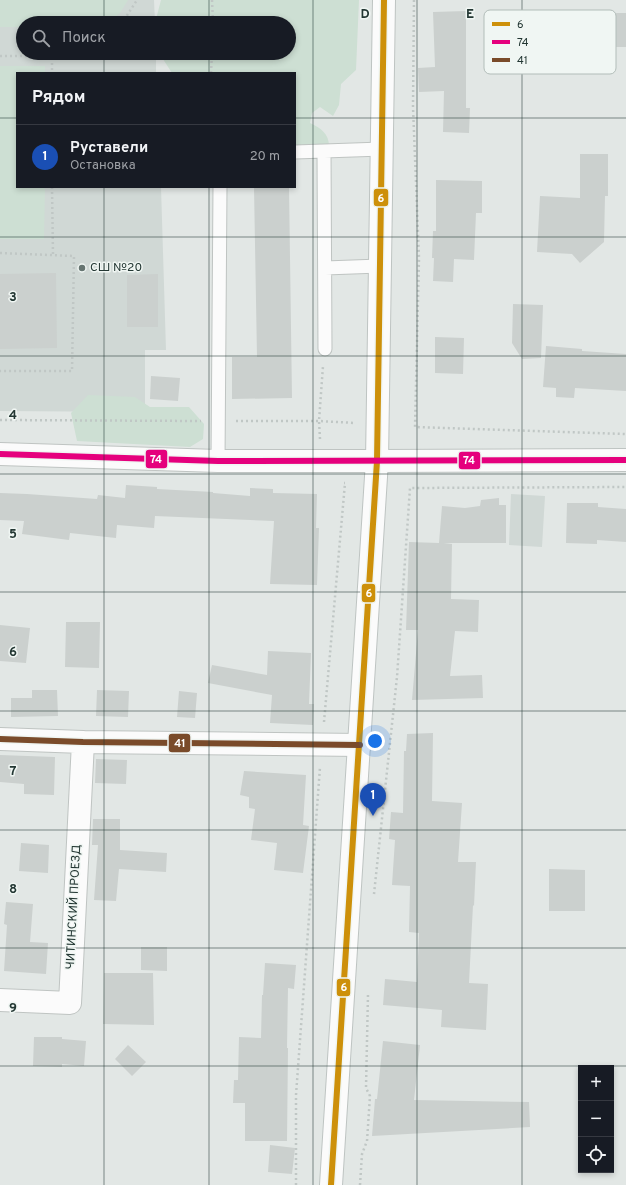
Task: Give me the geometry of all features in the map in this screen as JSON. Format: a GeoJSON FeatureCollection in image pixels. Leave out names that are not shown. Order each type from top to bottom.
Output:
{"type":"FeatureCollection","features":[{"type":"Feature","properties":{"kind":"street"},"geometry":{"type":"LineString","coordinates":[[331,1185],[377,461],[384,0]]}},
{"type":"Feature","properties":{"kind":"street"},"geometry":{"type":"LineString","coordinates":[[0,454],[218,461],[626,460]]}},
{"type":"Feature","properties":{"kind":"street"},"geometry":{"type":"LineString","coordinates":[[0,739],[82,742],[360,745]]}},
{"type":"Feature","properties":{"kind":"street","name":"ЧИТИНСКИЙ ПРОЕЗД"},"geometry":{"type":"LineString","coordinates":[[0,1000],[70,1003],[82,742]]}},
{"type":"Feature","properties":{"kind":"lane"},"geometry":{"type":"LineString","coordinates":[[296,152],[382,149]]}},
{"type":"Feature","properties":{"kind":"lane"},"geometry":{"type":"LineString","coordinates":[[324,151],[325,349]]}},
{"type":"Feature","properties":{"kind":"lane"},"geometry":{"type":"LineString","coordinates":[[218,461],[220,188]]}},
{"type":"Feature","properties":{"kind":"lane"},"geometry":{"type":"LineString","coordinates":[[325,268],[380,266]]}},
{"type":"Feature","properties":{"kind":"path"},"geometry":{"type":"LineString","coordinates":[[127,16],[136,0]]}},
{"type":"Feature","properties":{"kind":"path"},"geometry":{"type":"LineString","coordinates":[[212,0],[213,16]]}},
{"type":"Feature","properties":{"kind":"path"},"geometry":{"type":"LineString","coordinates":[[414,0],[412,107],[419,258],[415,427],[626,434]]}},
{"type":"Feature","properties":{"kind":"path"},"geometry":{"type":"LineString","coordinates":[[0,56],[16,55]]}},
{"type":"Feature","properties":{"kind":"path"},"geometry":{"type":"LineString","coordinates":[[52,60],[52,72]]}},
{"type":"Feature","properties":{"kind":"path"},"geometry":{"type":"LineString","coordinates":[[211,72],[212,60]]}},
{"type":"Feature","properties":{"kind":"path"},"geometry":{"type":"LineString","coordinates":[[52,188],[53,255]]}},
{"type":"Feature","properties":{"kind":"path"},"geometry":{"type":"LineString","coordinates":[[0,253],[74,256],[72,370],[0,371]]}},
{"type":"Feature","properties":{"kind":"path"},"geometry":{"type":"LineString","coordinates":[[320,444],[319,421],[325,349]]}},
{"type":"Feature","properties":{"kind":"path"},"geometry":{"type":"LineString","coordinates":[[0,420],[319,421],[362,423]]}},
{"type":"Feature","properties":{"kind":"path"},"geometry":{"type":"LineString","coordinates":[[296,1185],[296,1095],[322,744],[345,483]]}},
{"type":"Feature","properties":{"kind":"path"},"geometry":{"type":"LineString","coordinates":[[374,898],[397,677],[410,488],[626,487]]}},
{"type":"Feature","properties":{"kind":"path"},"geometry":{"type":"LineString","coordinates":[[360,1185],[362,1154],[367,1141],[370,1096],[366,1088],[368,993]]}},
{"type":"Feature","properties":{"kind":"shaded area","name":"СШ №20"},"geometry":{"type":"Polygon","coordinates":[[[0,0],[154,0],[155,16],[16,16],[16,60],[156,60],[156,72],[16,72],[16,188],[161,188],[166,350],[145,350],[145,412],[0,411],[0,0]]]}},
{"type":"Feature","properties":{"kind":"shaded area"},"geometry":{"type":"Polygon","coordinates":[[[511,494],[545,496],[542,547],[509,545],[511,494]]]}},
{"type":"Feature","properties":{"kind":"green space"},"geometry":{"type":"Polygon","coordinates":[[[0,0],[128,0],[116,16],[16,16],[16,27],[0,27],[0,0]]]}},
{"type":"Feature","properties":{"kind":"green space"},"geometry":{"type":"Polygon","coordinates":[[[161,0],[359,0],[356,70],[341,84],[339,105],[333,116],[320,107],[312,113],[310,123],[324,132],[328,138],[329,146],[296,147],[296,72],[171,72],[164,60],[296,60],[296,16],[157,16],[161,0]]]}},
{"type":"Feature","properties":{"kind":"green space"},"geometry":{"type":"Polygon","coordinates":[[[0,66],[45,66],[45,72],[16,72],[16,188],[45,188],[44,239],[0,239],[0,66]]]}},
{"type":"Feature","properties":{"kind":"green space"},"geometry":{"type":"Polygon","coordinates":[[[88,395],[135,397],[150,407],[189,407],[204,424],[203,439],[190,447],[77,441],[71,413],[88,395]]]}},
{"type":"Feature","properties":{"kind":"building"},"geometry":{"type":"Polygon","coordinates":[[[466,11],[466,108],[470,108],[469,133],[443,132],[444,91],[419,92],[418,68],[435,67],[433,12],[466,11]]]}},
{"type":"Feature","properties":{"kind":"building"},"geometry":{"type":"Polygon","coordinates":[[[616,13],[626,13],[626,47],[616,47],[616,13]]]}},
{"type":"Feature","properties":{"kind":"building"},"geometry":{"type":"Polygon","coordinates":[[[580,154],[608,154],[608,196],[605,196],[604,242],[580,263],[572,254],[537,252],[540,196],[580,198],[580,154]]]}},
{"type":"Feature","properties":{"kind":"building"},"geometry":{"type":"Polygon","coordinates":[[[436,180],[482,181],[482,213],[476,213],[474,260],[454,259],[453,282],[433,281],[434,258],[432,258],[433,231],[436,231],[436,180]]]}},
{"type":"Feature","properties":{"kind":"building"},"geometry":{"type":"Polygon","coordinates":[[[254,188],[289,188],[292,398],[232,399],[232,357],[257,357],[254,188]]]}},
{"type":"Feature","properties":{"kind":"building"},"geometry":{"type":"Polygon","coordinates":[[[56,273],[57,348],[0,349],[0,274],[56,273]]]}},
{"type":"Feature","properties":{"kind":"building"},"geometry":{"type":"Polygon","coordinates":[[[158,274],[158,327],[127,327],[127,275],[158,274]]]}},
{"type":"Feature","properties":{"kind":"building"},"geometry":{"type":"Polygon","coordinates":[[[513,304],[543,305],[541,358],[522,359],[512,343],[513,304]]]}},
{"type":"Feature","properties":{"kind":"building"},"geometry":{"type":"Polygon","coordinates":[[[435,337],[464,338],[463,374],[435,373],[435,337]]]}},
{"type":"Feature","properties":{"kind":"building"},"geometry":{"type":"Polygon","coordinates":[[[546,346],[582,349],[582,351],[626,354],[626,391],[575,388],[574,398],[556,397],[556,388],[543,387],[546,346]]]}},
{"type":"Feature","properties":{"kind":"building"},"geometry":{"type":"Polygon","coordinates":[[[151,376],[180,378],[178,401],[150,399],[151,376]]]}},
{"type":"Feature","properties":{"kind":"building"},"geometry":{"type":"Polygon","coordinates":[[[126,485],[157,487],[157,489],[213,492],[250,496],[250,488],[273,489],[273,493],[317,494],[316,528],[319,528],[317,585],[270,584],[274,521],[155,516],[154,528],[117,525],[116,538],[70,533],[69,540],[22,534],[24,521],[0,520],[0,493],[97,499],[98,495],[125,498],[126,485]]]}},
{"type":"Feature","properties":{"kind":"building"},"geometry":{"type":"Polygon","coordinates":[[[499,498],[499,505],[506,505],[506,543],[444,543],[452,544],[451,599],[479,600],[478,632],[455,631],[450,676],[482,675],[483,698],[412,700],[418,630],[406,630],[409,542],[439,543],[442,506],[465,508],[480,506],[481,500],[499,498]]]}},
{"type":"Feature","properties":{"kind":"building"},"geometry":{"type":"Polygon","coordinates":[[[567,503],[598,503],[598,507],[626,509],[626,542],[597,540],[597,544],[566,543],[567,503]]]}},
{"type":"Feature","properties":{"kind":"building"},"geometry":{"type":"Polygon","coordinates":[[[66,622],[100,622],[99,668],[65,667],[66,622]]]}},
{"type":"Feature","properties":{"kind":"building"},"geometry":{"type":"Polygon","coordinates":[[[0,625],[30,628],[26,663],[0,661],[0,625]]]}},
{"type":"Feature","properties":{"kind":"building"},"geometry":{"type":"Polygon","coordinates":[[[268,651],[311,653],[309,704],[314,704],[313,725],[270,723],[272,695],[208,683],[212,665],[267,675],[268,651]]]}},
{"type":"Feature","properties":{"kind":"building"},"geometry":{"type":"Polygon","coordinates":[[[32,690],[57,690],[58,716],[11,717],[11,698],[32,698],[32,690]]]}},
{"type":"Feature","properties":{"kind":"building"},"geometry":{"type":"Polygon","coordinates":[[[97,690],[129,691],[128,717],[96,716],[97,690]]]}},
{"type":"Feature","properties":{"kind":"building"},"geometry":{"type":"Polygon","coordinates":[[[179,691],[197,693],[195,718],[177,717],[179,691]]]}},
{"type":"Feature","properties":{"kind":"building"},"geometry":{"type":"Polygon","coordinates":[[[433,733],[432,801],[462,803],[458,862],[476,862],[469,983],[488,984],[486,1030],[441,1027],[442,1010],[383,1005],[385,979],[417,982],[419,933],[409,932],[410,886],[392,885],[395,840],[389,839],[391,812],[403,813],[404,751],[406,751],[407,734],[433,733]]]}},
{"type":"Feature","properties":{"kind":"building"},"geometry":{"type":"Polygon","coordinates":[[[0,755],[55,757],[54,795],[24,794],[24,784],[0,782],[0,755]]]}},
{"type":"Feature","properties":{"kind":"building"},"geometry":{"type":"Polygon","coordinates":[[[96,759],[127,760],[126,784],[95,783],[96,759]]]}},
{"type":"Feature","properties":{"kind":"building"},"geometry":{"type":"Polygon","coordinates":[[[244,771],[306,775],[303,825],[309,826],[303,873],[274,870],[277,843],[251,840],[255,809],[249,808],[249,797],[240,795],[244,771]]]}},
{"type":"Feature","properties":{"kind":"building"},"geometry":{"type":"Polygon","coordinates":[[[93,819],[120,819],[120,850],[167,853],[166,872],[119,869],[116,901],[94,900],[98,845],[92,845],[93,819]]]}},
{"type":"Feature","properties":{"kind":"building"},"geometry":{"type":"Polygon","coordinates":[[[21,843],[49,845],[48,873],[19,871],[21,843]]]}},
{"type":"Feature","properties":{"kind":"building"},"geometry":{"type":"Polygon","coordinates":[[[549,869],[585,870],[585,911],[549,911],[549,869]]]}},
{"type":"Feature","properties":{"kind":"building"},"geometry":{"type":"Polygon","coordinates":[[[6,902],[33,904],[30,942],[48,943],[46,974],[4,971],[7,925],[4,924],[6,902]]]}},
{"type":"Feature","properties":{"kind":"building"},"geometry":{"type":"Polygon","coordinates":[[[141,947],[167,947],[167,971],[141,970],[141,947]]]}},
{"type":"Feature","properties":{"kind":"building"},"geometry":{"type":"Polygon","coordinates":[[[265,963],[296,965],[294,989],[288,988],[287,1141],[245,1141],[245,1103],[233,1103],[234,1080],[238,1080],[239,1037],[261,1038],[262,995],[265,963]]]}},
{"type":"Feature","properties":{"kind":"building"},"geometry":{"type":"Polygon","coordinates":[[[104,973],[153,973],[154,1025],[103,1024],[104,973]]]}},
{"type":"Feature","properties":{"kind":"building"},"geometry":{"type":"Polygon","coordinates":[[[34,1037],[62,1037],[62,1039],[86,1041],[84,1066],[62,1064],[62,1067],[33,1066],[34,1037]]]}},
{"type":"Feature","properties":{"kind":"building"},"geometry":{"type":"Polygon","coordinates":[[[383,1041],[420,1045],[414,1100],[529,1102],[530,1127],[372,1136],[375,1099],[377,1099],[383,1041]]]}},
{"type":"Feature","properties":{"kind":"building"},"geometry":{"type":"Polygon","coordinates":[[[128,1045],[146,1062],[132,1076],[115,1059],[128,1045]]]}},
{"type":"Feature","properties":{"kind":"building"},"geometry":{"type":"Polygon","coordinates":[[[270,1145],[295,1148],[292,1174],[268,1172],[270,1145]]]}},
{"type":"Feature","properties":{"kind":"transit line","name":"6"},"geometry":{"type":"LineString","coordinates":[[331,1185],[377,461],[384,0]]}},
{"type":"Feature","properties":{"kind":"transit line","name":"74"},"geometry":{"type":"LineString","coordinates":[[0,454],[218,461],[626,460]]}},
{"type":"Feature","properties":{"kind":"transit line","name":"41"},"geometry":{"type":"LineString","coordinates":[[0,739],[83,742],[360,745]]}},
{"type":"Feature","properties":{"kind":"place","name":"СШ №20"},"geometry":{"type":"Point","coordinates":[82,268]}},
{"type":"Feature","properties":{"kind":"place","name":"Руставели"},"geometry":{"type":"Point","coordinates":[373,816]}}]}
